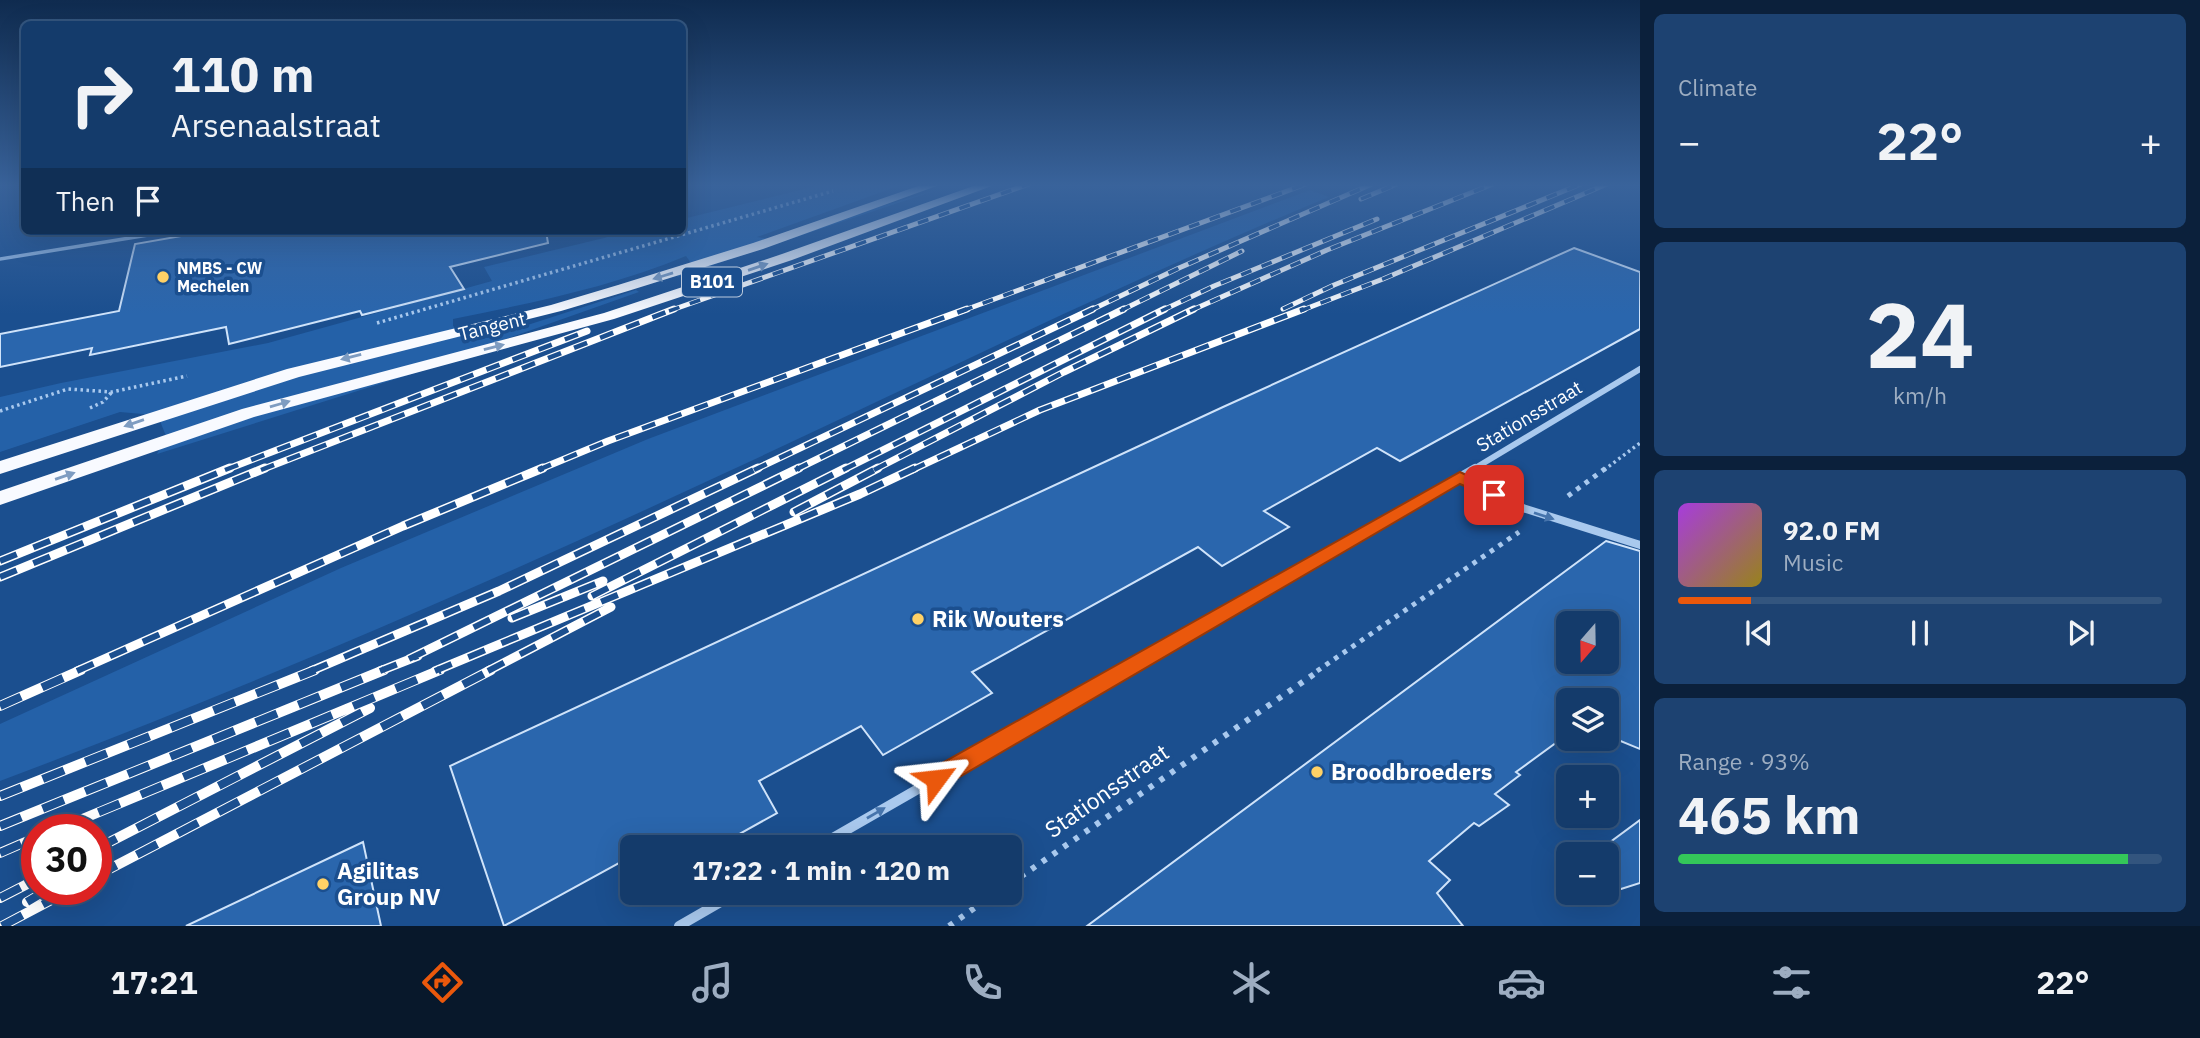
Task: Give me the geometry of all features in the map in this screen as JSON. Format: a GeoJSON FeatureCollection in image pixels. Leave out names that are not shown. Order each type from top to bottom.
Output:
{"type":"FeatureCollection","features":[{"type":"Feature","properties":{"kind":"highway","name":"Tangent"},"geometry":{"type":"LineString","coordinates":[[0,468],[153,416],[305,369],[531,314],[623,288],[812,227]]}},
{"type":"Feature","properties":{"kind":"highway","name":"Tangent"},"geometry":{"type":"LineString","coordinates":[[0,498],[248,413],[609,316],[870,227]]}},
{"type":"Feature","properties":{"kind":"street","name":"Stationsstraat"},"geometry":{"type":"LineString","coordinates":[[838,835],[1460,477],[1640,369]]}},
{"type":"Feature","properties":{"kind":"street"},"geometry":{"type":"LineString","coordinates":[[1460,477],[1510,503],[1543,516],[1640,545]]}},
{"type":"Feature","properties":{"kind":"street"},"geometry":{"type":"LineString","coordinates":[[679,926],[715,905]]}},
{"type":"Feature","properties":{"kind":"lane"},"geometry":{"type":"LineString","coordinates":[[0,259],[148,235]]}},
{"type":"Feature","properties":{"kind":"path"},"geometry":{"type":"LineString","coordinates":[[686,233],[706,227]]}},
{"type":"Feature","properties":{"kind":"path"},"geometry":{"type":"LineString","coordinates":[[365,326],[679,235]]}},
{"type":"Feature","properties":{"kind":"path"},"geometry":{"type":"LineString","coordinates":[[0,411],[68,389],[112,392],[147,387],[198,373]]}},
{"type":"Feature","properties":{"kind":"path","name":"Stationsstraat"},"geometry":{"type":"LineString","coordinates":[[1022,876],[1543,516],[1640,443]]}},
{"type":"Feature","properties":{"kind":"path"},"geometry":{"type":"LineString","coordinates":[[949,926],[979,905]]}},
{"type":"Feature","properties":{"kind":"shaded area"},"geometry":{"type":"Polygon","coordinates":[[[686,227],[784,227],[757,237],[769,239],[809,227],[826,227],[677,277],[691,263],[686,256],[600,285],[453,319],[453,326],[465,333],[494,334],[636,290],[639,292],[497,342],[469,356],[157,454],[166,436],[160,421],[143,414],[120,412],[0,452],[0,397],[268,343],[492,281],[484,267],[616,235],[686,235],[686,227]]]}},
{"type":"Feature","properties":{"kind":"shaded area"},"geometry":{"type":"Polygon","coordinates":[[[1211,227],[1258,227],[1091,301],[526,564],[265,676],[0,781],[0,724],[341,568],[648,439],[1211,227]]]}},
{"type":"Feature","properties":{"kind":"building"},"geometry":{"type":"Polygon","coordinates":[[[187,235],[547,235],[548,243],[450,267],[464,289],[362,315],[360,311],[229,344],[226,327],[90,355],[92,348],[0,367],[0,334],[119,311],[135,244],[187,235]]]}},
{"type":"Feature","properties":{"kind":"building","name":"Rik Wouters"},"geometry":{"type":"Polygon","coordinates":[[[1574,248],[1640,272],[1640,329],[1400,461],[1377,448],[1264,511],[1289,527],[1222,566],[1198,547],[972,672],[992,693],[883,755],[861,726],[759,781],[777,813],[738,835],[620,835],[620,863],[504,926],[450,766],[1223,407],[1574,248]]]}},
{"type":"Feature","properties":{"kind":"building"},"geometry":{"type":"Polygon","coordinates":[[[1606,541],[1640,551],[1640,749],[1619,740],[1619,688],[1556,688],[1556,743],[1516,772],[1520,775],[1495,794],[1509,805],[1479,826],[1474,823],[1429,861],[1450,880],[1437,893],[1463,926],[1087,926],[1606,541]]]}},
{"type":"Feature","properties":{"kind":"building"},"geometry":{"type":"Polygon","coordinates":[[[1640,820],[1640,883],[1619,890],[1619,842],[1610,842],[1640,820]]]}},
{"type":"Feature","properties":{"kind":"building","name":"Agilitas Group NV"},"geometry":{"type":"Polygon","coordinates":[[[363,842],[381,926],[186,926],[363,842]]]}},
{"type":"Feature","properties":{"kind":"railway"},"geometry":{"type":"LineString","coordinates":[[669,311],[907,227]]}},
{"type":"Feature","properties":{"kind":"railway"},"geometry":{"type":"LineString","coordinates":[[962,311],[1189,227]]}},
{"type":"Feature","properties":{"kind":"railway"},"geometry":{"type":"LineString","coordinates":[[1089,311],[1273,227]]}},
{"type":"Feature","properties":{"kind":"railway"},"geometry":{"type":"LineString","coordinates":[[1161,311],[1214,286],[1357,227]]}},
{"type":"Feature","properties":{"kind":"railway"},"geometry":{"type":"LineString","coordinates":[[1190,311],[1384,227]]}},
{"type":"Feature","properties":{"kind":"railway"},"geometry":{"type":"LineString","coordinates":[[1283,309],[1334,285],[1475,227]]}},
{"type":"Feature","properties":{"kind":"railway"},"geometry":{"type":"LineString","coordinates":[[1300,311],[1505,227]]}},
{"type":"Feature","properties":{"kind":"railway"},"geometry":{"type":"LineString","coordinates":[[1120,311],[1242,251]]}},
{"type":"Feature","properties":{"kind":"railway"},"geometry":{"type":"LineString","coordinates":[[261,470],[674,309]]}},
{"type":"Feature","properties":{"kind":"railway"},"geometry":{"type":"LineString","coordinates":[[538,470],[608,441],[967,309]]}},
{"type":"Feature","properties":{"kind":"railway"},"geometry":{"type":"LineString","coordinates":[[754,470],[1093,309]]}},
{"type":"Feature","properties":{"kind":"railway"},"geometry":{"type":"LineString","coordinates":[[795,470],[1124,309]]}},
{"type":"Feature","properties":{"kind":"railway"},"geometry":{"type":"LineString","coordinates":[[1161,311],[1165,309]]}},
{"type":"Feature","properties":{"kind":"railway"},"geometry":{"type":"LineString","coordinates":[[874,470],[1064,372],[1194,309]]}},
{"type":"Feature","properties":{"kind":"railway"},"geometry":{"type":"LineString","coordinates":[[912,470],[1040,410],[1304,309]]}},
{"type":"Feature","properties":{"kind":"railway"},"geometry":{"type":"LineString","coordinates":[[843,470],[1161,311]]}},
{"type":"Feature","properties":{"kind":"railway"},"geometry":{"type":"LineString","coordinates":[[226,470],[587,331]]}},
{"type":"Feature","properties":{"kind":"railway"},"geometry":{"type":"LineString","coordinates":[[226,470],[230,468]]}},
{"type":"Feature","properties":{"kind":"railway"},"geometry":{"type":"LineString","coordinates":[[0,577],[265,468]]}},
{"type":"Feature","properties":{"kind":"railway"},"geometry":{"type":"LineString","coordinates":[[77,671],[403,526],[543,468]]}},
{"type":"Feature","properties":{"kind":"railway"},"geometry":{"type":"LineString","coordinates":[[311,671],[499,591],[758,468]]}},
{"type":"Feature","properties":{"kind":"railway"},"geometry":{"type":"LineString","coordinates":[[409,659],[799,468]]}},
{"type":"Feature","properties":{"kind":"railway"},"geometry":{"type":"LineString","coordinates":[[592,596],[846,468]]}},
{"type":"Feature","properties":{"kind":"railway"},"geometry":{"type":"LineString","coordinates":[[794,512],[878,468]]}},
{"type":"Feature","properties":{"kind":"railway"},"geometry":{"type":"LineString","coordinates":[[435,671],[860,494],[915,468]]}},
{"type":"Feature","properties":{"kind":"railway"},"geometry":{"type":"LineString","coordinates":[[0,561],[226,470]]}},
{"type":"Feature","properties":{"kind":"railway"},"geometry":{"type":"LineString","coordinates":[[512,618],[603,581]]}},
{"type":"Feature","properties":{"kind":"railway"},"geometry":{"type":"LineString","coordinates":[[488,671],[611,607]]}},
{"type":"Feature","properties":{"kind":"railway"},"geometry":{"type":"LineString","coordinates":[[380,671],[418,656]]}},
{"type":"Feature","properties":{"kind":"railway"},"geometry":{"type":"LineString","coordinates":[[0,706],[81,670]]}},
{"type":"Feature","properties":{"kind":"railway"},"geometry":{"type":"LineString","coordinates":[[0,796],[315,670]]}},
{"type":"Feature","properties":{"kind":"railway"},"geometry":{"type":"LineString","coordinates":[[0,826],[384,670]]}},
{"type":"Feature","properties":{"kind":"railway"},"geometry":{"type":"LineString","coordinates":[[94,814],[440,670]]}},
{"type":"Feature","properties":{"kind":"railway"},"geometry":{"type":"LineString","coordinates":[[112,868],[491,670]]}},
{"type":"Feature","properties":{"kind":"railway"},"geometry":{"type":"LineString","coordinates":[[112,841],[370,708]]}},
{"type":"Feature","properties":{"kind":"railway"},"geometry":{"type":"LineString","coordinates":[[0,853],[21,844]]}},
{"type":"Feature","properties":{"kind":"railway"},"geometry":{"type":"LineString","coordinates":[[0,898],[21,887]]}},
{"type":"Feature","properties":{"kind":"railway"},"geometry":{"type":"LineString","coordinates":[[2,926],[42,905]]}},
{"type":"Feature","properties":{"kind":"place","name":"NMBS - CW Mechelen"},"geometry":{"type":"Point","coordinates":[163,277]}},
{"type":"Feature","properties":{"kind":"place","name":"Rik Wouters"},"geometry":{"type":"Point","coordinates":[918,619]}},
{"type":"Feature","properties":{"kind":"place","name":"Broodbroeders"},"geometry":{"type":"Point","coordinates":[1317,772]}},
{"type":"Feature","properties":{"kind":"place","name":"Agilitas Group NV"},"geometry":{"type":"Point","coordinates":[323,884]}},
{"type":"Feature","properties":{"kind":"route"},"geometry":{"type":"LineString","coordinates":[[936,779],[1460,477],[1494,495]]}}]}
